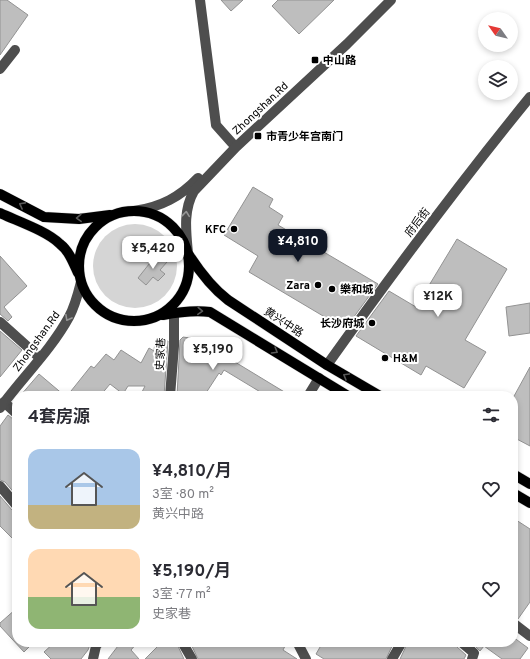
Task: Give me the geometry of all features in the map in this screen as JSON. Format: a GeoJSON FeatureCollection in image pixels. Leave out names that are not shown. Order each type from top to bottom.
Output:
{"type":"FeatureCollection","features":[{"type":"Feature","properties":{"kind":"main road"},"geometry":{"type":"LineString","coordinates":[[0,194],[44,218],[79,219],[134,211],[155,215],[168,223],[179,234],[188,253],[189,272],[184,289],[173,304],[164,312],[153,318]]}},
{"type":"Feature","properties":{"kind":"main road"},"geometry":{"type":"LineString","coordinates":[[0,213],[60,243],[71,258],[88,296],[106,313],[129,321],[145,320],[174,313],[200,311],[210,312],[340,391]]}},
{"type":"Feature","properties":{"kind":"main road"},"geometry":{"type":"LineString","coordinates":[[81,282],[80,259],[83,246],[87,238],[98,224],[114,215]]}},
{"type":"Feature","properties":{"kind":"main road","name":"黄兴中路"},"geometry":{"type":"LineString","coordinates":[[188,253],[206,280],[223,296],[327,365],[371,391]]}},
{"type":"Feature","properties":{"kind":"main road"},"geometry":{"type":"LineString","coordinates":[[518,477],[530,484]]}},
{"type":"Feature","properties":{"kind":"main road"},"geometry":{"type":"LineString","coordinates":[[518,496],[530,503]]}},
{"type":"Feature","properties":{"kind":"street"},"geometry":{"type":"LineString","coordinates":[[200,0],[216,125],[232,143]]}},
{"type":"Feature","properties":{"kind":"street","name":"Zhongshan.Rd"},"geometry":{"type":"LineString","coordinates":[[134,211],[164,204],[182,193],[232,143],[343,40],[383,0]]}},
{"type":"Feature","properties":{"kind":"street","name":"Zhongshan.Rd"},"geometry":{"type":"LineString","coordinates":[[188,253],[186,212],[190,198],[194,191],[236,147],[347,44],[391,0]]}},
{"type":"Feature","properties":{"kind":"street"},"geometry":{"type":"LineString","coordinates":[[0,69],[15,50]]}},
{"type":"Feature","properties":{"kind":"street","name":"府后街"},"geometry":{"type":"LineString","coordinates":[[327,365],[401,261],[530,97]]}},
{"type":"Feature","properties":{"kind":"street","name":"Zhongshan.Rd"},"geometry":{"type":"LineString","coordinates":[[13,391],[40,358],[68,317],[81,282]]}},
{"type":"Feature","properties":{"kind":"street","name":"史家巷"},"geometry":{"type":"LineString","coordinates":[[170,391],[174,346],[174,313]]}},
{"type":"Feature","properties":{"kind":"street"},"geometry":{"type":"LineString","coordinates":[[0,322],[40,358]]}},
{"type":"Feature","properties":{"kind":"street"},"geometry":{"type":"LineString","coordinates":[[311,391],[319,378]]}},
{"type":"Feature","properties":{"kind":"street","name":"Zhongshan.Rd"},"geometry":{"type":"LineString","coordinates":[[2,405],[12,393]]}},
{"type":"Feature","properties":{"kind":"street"},"geometry":{"type":"LineString","coordinates":[[2,405],[12,411]]}},
{"type":"Feature","properties":{"kind":"street"},"geometry":{"type":"LineString","coordinates":[[0,486],[12,500]]}},
{"type":"Feature","properties":{"kind":"street"},"geometry":{"type":"LineString","coordinates":[[518,626],[528,632]]}},
{"type":"Feature","properties":{"kind":"street"},"geometry":{"type":"LineString","coordinates":[[93,659],[96,647]]}},
{"type":"Feature","properties":{"kind":"street"},"geometry":{"type":"LineString","coordinates":[[185,647],[192,659]]}},
{"type":"Feature","properties":{"kind":"street"},"geometry":{"type":"LineString","coordinates":[[300,647],[306,659]]}},
{"type":"Feature","properties":{"kind":"street"},"geometry":{"type":"LineString","coordinates":[[392,659],[399,647]]}},
{"type":"Feature","properties":{"kind":"street"},"geometry":{"type":"LineString","coordinates":[[465,647],[473,656]]}},
{"type":"Feature","properties":{"kind":"shaded area"},"geometry":{"type":"Polygon","coordinates":[[[135,224],[151,227],[165,236],[174,250],[177,266],[174,282],[165,296],[151,305],[135,308],[119,305],[105,296],[96,282],[93,266],[96,250],[105,236],[119,227],[135,224]]]}},
{"type":"Feature","properties":{"kind":"building"},"geometry":{"type":"Polygon","coordinates":[[[0,0],[7,0],[28,15],[0,55],[0,0]]]}},
{"type":"Feature","properties":{"kind":"building"},"geometry":{"type":"Polygon","coordinates":[[[221,0],[243,0],[231,11],[221,0]]]}},
{"type":"Feature","properties":{"kind":"building"},"geometry":{"type":"Polygon","coordinates":[[[278,0],[334,0],[299,34],[272,6],[278,0]]]}},
{"type":"Feature","properties":{"kind":"building"},"geometry":{"type":"Polygon","coordinates":[[[253,187],[273,199],[269,207],[283,216],[278,225],[378,284],[345,329],[249,272],[258,256],[224,235],[253,187]]]}},
{"type":"Feature","properties":{"kind":"building"},"geometry":{"type":"Polygon","coordinates":[[[457,239],[507,269],[465,340],[486,352],[464,388],[426,366],[421,375],[356,336],[389,291],[416,307],[457,239]]]}},
{"type":"Feature","properties":{"kind":"building"},"geometry":{"type":"Polygon","coordinates":[[[157,254],[167,262],[160,270],[165,274],[158,281],[153,277],[146,285],[138,278],[157,254]]]}},
{"type":"Feature","properties":{"kind":"building"},"geometry":{"type":"Polygon","coordinates":[[[0,256],[27,286],[4,307],[12,317],[8,321],[0,314],[0,256]]]}},
{"type":"Feature","properties":{"kind":"building"},"geometry":{"type":"Polygon","coordinates":[[[530,303],[530,333],[509,336],[506,307],[530,303]]]}},
{"type":"Feature","properties":{"kind":"building"},"geometry":{"type":"Polygon","coordinates":[[[0,331],[22,350],[0,377],[0,331]]]}},
{"type":"Feature","properties":{"kind":"building"},"geometry":{"type":"Polygon","coordinates":[[[183,337],[203,340],[202,342],[283,391],[259,391],[224,370],[221,375],[219,373],[207,391],[177,391],[180,340],[183,337]]]}},
{"type":"Feature","properties":{"kind":"building"},"geometry":{"type":"Polygon","coordinates":[[[155,341],[168,341],[164,391],[142,391],[145,386],[128,386],[125,391],[119,391],[110,384],[104,391],[71,391],[91,366],[94,368],[106,354],[114,360],[121,350],[141,363],[149,348],[154,351],[155,341]]]}},
{"type":"Feature","properties":{"kind":"building"},"geometry":{"type":"Polygon","coordinates":[[[530,367],[530,446],[518,440],[517,391],[530,367]]]}},
{"type":"Feature","properties":{"kind":"building"},"geometry":{"type":"Polygon","coordinates":[[[39,374],[59,391],[24,391],[39,374]]]}},
{"type":"Feature","properties":{"kind":"building"},"geometry":{"type":"Polygon","coordinates":[[[8,415],[12,418],[12,490],[5,482],[0,480],[0,426],[8,415]]]}},
{"type":"Feature","properties":{"kind":"building"},"geometry":{"type":"Polygon","coordinates":[[[0,496],[12,510],[12,538],[0,526],[0,496]]]}},
{"type":"Feature","properties":{"kind":"building"},"geometry":{"type":"Polygon","coordinates":[[[518,521],[530,529],[530,602],[518,619],[518,521]]]}},
{"type":"Feature","properties":{"kind":"building"},"geometry":{"type":"Polygon","coordinates":[[[12,612],[12,639],[0,626],[0,623],[12,612]]]}},
{"type":"Feature","properties":{"kind":"building"},"geometry":{"type":"Polygon","coordinates":[[[518,641],[528,648],[520,659],[502,659],[485,647],[518,647],[518,641]]]}},
{"type":"Feature","properties":{"kind":"building"},"geometry":{"type":"Polygon","coordinates":[[[19,647],[29,647],[24,652],[19,647]]]}},
{"type":"Feature","properties":{"kind":"building"},"geometry":{"type":"Polygon","coordinates":[[[50,647],[89,647],[81,659],[51,659],[44,652],[50,647]]]}},
{"type":"Feature","properties":{"kind":"building"},"geometry":{"type":"Polygon","coordinates":[[[117,647],[134,647],[131,650],[139,659],[108,659],[117,647]]]}},
{"type":"Feature","properties":{"kind":"building"},"geometry":{"type":"Polygon","coordinates":[[[157,647],[178,647],[184,659],[145,659],[157,647]]]}},
{"type":"Feature","properties":{"kind":"building"},"geometry":{"type":"Polygon","coordinates":[[[192,647],[284,647],[283,650],[297,659],[198,659],[192,647]]]}},
{"type":"Feature","properties":{"kind":"building"},"geometry":{"type":"Polygon","coordinates":[[[320,647],[392,647],[386,659],[324,659],[316,654],[320,647]]]}},
{"type":"Feature","properties":{"kind":"building"},"geometry":{"type":"Polygon","coordinates":[[[406,647],[457,647],[466,655],[464,659],[400,659],[406,647]]]}},
{"type":"Feature","properties":{"kind":"building"},"geometry":{"type":"Polygon","coordinates":[[[476,647],[483,647],[480,651],[476,647]]]}},
{"type":"Feature","properties":{"kind":"place","name":"中山路"},"geometry":{"type":"Point","coordinates":[315,60]}},
{"type":"Feature","properties":{"kind":"place","name":"市青少年宫南门"},"geometry":{"type":"Point","coordinates":[258,136]}},
{"type":"Feature","properties":{"kind":"place","name":"KFC"},"geometry":{"type":"Point","coordinates":[234,229]}},
{"type":"Feature","properties":{"kind":"place","name":"Zara"},"geometry":{"type":"Point","coordinates":[318,285]}},
{"type":"Feature","properties":{"kind":"place","name":"樂和城"},"geometry":{"type":"Point","coordinates":[332,289]}},
{"type":"Feature","properties":{"kind":"place","name":"长沙府城"},"geometry":{"type":"Point","coordinates":[372,323]}},
{"type":"Feature","properties":{"kind":"place","name":"H&M"},"geometry":{"type":"Point","coordinates":[385,358]}}]}
